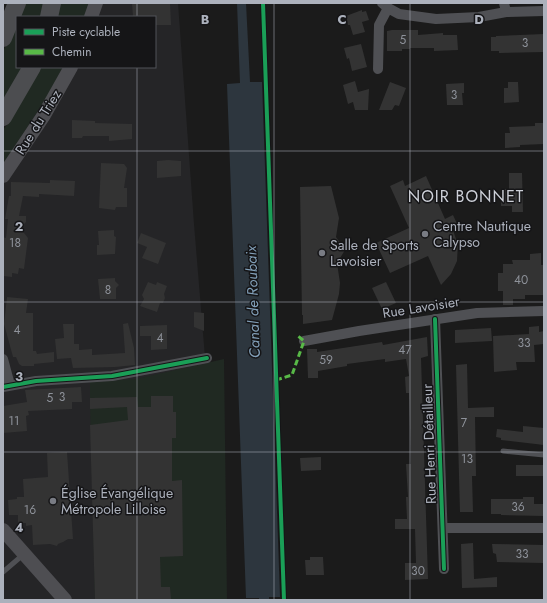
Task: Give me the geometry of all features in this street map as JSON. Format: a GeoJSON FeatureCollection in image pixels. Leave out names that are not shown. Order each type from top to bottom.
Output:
{"type":"FeatureCollection","features":[{"type":"Feature","properties":{"kind":"highway"},"geometry":{"type":"LineString","coordinates":[[3,38],[17,3]]}},
{"type":"Feature","properties":{"kind":"highway"},"geometry":{"type":"LineString","coordinates":[[49,16],[52,3]]}},
{"type":"Feature","properties":{"kind":"highway"},"geometry":{"type":"LineString","coordinates":[[3,117],[31,68]]}},
{"type":"Feature","properties":{"kind":"street"},"geometry":{"type":"LineString","coordinates":[[91,16],[96,3]]}},
{"type":"Feature","properties":{"kind":"street"},"geometry":{"type":"LineString","coordinates":[[378,69],[379,25],[385,6],[399,14],[406,16],[436,19],[479,17],[505,8],[544,11]]}},
{"type":"Feature","properties":{"kind":"street","name":"Rue du Triez"},"geometry":{"type":"LineString","coordinates":[[3,176],[44,115],[70,68]]}},
{"type":"Feature","properties":{"kind":"street","name":"Rue Lavoisier"},"geometry":{"type":"LineString","coordinates":[[304,341],[477,312],[544,311]]}},
{"type":"Feature","properties":{"kind":"street","name":"Rue Henri Détailleur"},"geometry":{"type":"LineString","coordinates":[[435,319],[444,569]]}},
{"type":"Feature","properties":{"kind":"street"},"geometry":{"type":"LineString","coordinates":[[3,358],[7,386],[44,380],[112,376],[207,358]]}},
{"type":"Feature","properties":{"kind":"street"},"geometry":{"type":"LineString","coordinates":[[443,528],[544,528]]}},
{"type":"Feature","properties":{"kind":"street"},"geometry":{"type":"LineString","coordinates":[[3,530],[65,600]]}},
{"type":"Feature","properties":{"kind":"lane"},"geometry":{"type":"LineString","coordinates":[[503,451],[544,455]]}},
{"type":"Feature","properties":{"kind":"lane"},"geometry":{"type":"LineString","coordinates":[[3,572],[24,554]]}},
{"type":"Feature","properties":{"kind":"shaded area"},"geometry":{"type":"Polygon","coordinates":[[[22,3],[47,3],[44,16],[17,16],[22,3]]]}},
{"type":"Feature","properties":{"kind":"shaded area"},"geometry":{"type":"Polygon","coordinates":[[[60,3],[90,3],[84,16],[57,16],[60,3]]]}},
{"type":"Feature","properties":{"kind":"shaded area"},"geometry":{"type":"Polygon","coordinates":[[[66,3],[178,3],[194,224],[225,600],[3,600],[3,142],[50,68],[156,68],[156,16],[63,16],[66,3]]]}},
{"type":"Feature","properties":{"kind":"shaded area"},"geometry":{"type":"Polygon","coordinates":[[[16,20],[16,68],[24,68],[3,108],[3,51],[9,40],[16,20]]]}},
{"type":"Feature","properties":{"kind":"shaded area"},"geometry":{"type":"Polygon","coordinates":[[[39,68],[62,68],[48,95],[3,165],[3,130],[13,116],[39,68]]]}},
{"type":"Feature","properties":{"kind":"shaded area"},"geometry":{"type":"Polygon","coordinates":[[[224,359],[227,600],[95,600],[90,382],[136,379],[224,359]]]}},
{"type":"Feature","properties":{"kind":"water","name":"Canal de Roubaix"},"geometry":{"type":"Polygon","coordinates":[[[237,3],[246,3],[250,82],[262,82],[280,597],[269,597],[269,600],[246,598],[227,84],[240,83],[237,3]]]}},
{"type":"Feature","properties":{"kind":"building"},"geometry":{"type":"Polygon","coordinates":[[[132,3],[170,3],[171,25],[156,25],[156,16],[133,16],[132,3]]]}},
{"type":"Feature","properties":{"kind":"building"},"geometry":{"type":"Polygon","coordinates":[[[362,10],[362,12],[366,11],[369,20],[362,22],[365,32],[353,35],[350,25],[348,25],[346,16],[362,10]]]}},
{"type":"Feature","properties":{"kind":"building"},"geometry":{"type":"Polygon","coordinates":[[[418,30],[418,35],[443,33],[443,35],[457,35],[458,50],[434,51],[434,48],[410,48],[402,49],[402,51],[387,51],[387,31],[418,30]]]}},
{"type":"Feature","properties":{"kind":"building"},"geometry":{"type":"Polygon","coordinates":[[[544,34],[544,52],[499,53],[499,51],[491,51],[491,37],[544,34]]]}},
{"type":"Feature","properties":{"kind":"building"},"geometry":{"type":"Polygon","coordinates":[[[361,44],[367,67],[352,71],[349,58],[347,59],[344,48],[361,44]]]}},
{"type":"Feature","properties":{"kind":"building"},"geometry":{"type":"Polygon","coordinates":[[[355,81],[358,92],[369,89],[368,110],[355,110],[353,102],[348,104],[343,85],[355,81]]]}},
{"type":"Feature","properties":{"kind":"building"},"geometry":{"type":"Polygon","coordinates":[[[390,82],[406,88],[399,106],[395,105],[392,110],[379,110],[390,82]]]}},
{"type":"Feature","properties":{"kind":"building"},"geometry":{"type":"Polygon","coordinates":[[[508,82],[518,82],[519,102],[504,103],[504,88],[508,88],[508,82]]]}},
{"type":"Feature","properties":{"kind":"building"},"geometry":{"type":"Polygon","coordinates":[[[464,83],[464,93],[462,93],[463,105],[447,105],[446,84],[464,83]]]}},
{"type":"Feature","properties":{"kind":"building"},"geometry":{"type":"Polygon","coordinates":[[[72,120],[95,121],[95,123],[132,124],[132,139],[109,141],[109,136],[83,136],[82,138],[72,138],[72,120]]]}},
{"type":"Feature","properties":{"kind":"building"},"geometry":{"type":"Polygon","coordinates":[[[535,123],[544,123],[544,144],[520,145],[520,147],[505,148],[505,133],[510,133],[509,127],[535,126],[535,123]]]}},
{"type":"Feature","properties":{"kind":"building"},"geometry":{"type":"Polygon","coordinates":[[[157,161],[181,161],[181,176],[157,178],[157,161]]]}},
{"type":"Feature","properties":{"kind":"building"},"geometry":{"type":"Polygon","coordinates":[[[101,163],[124,164],[127,168],[124,188],[127,188],[127,207],[116,207],[115,210],[99,208],[101,163]]]}},
{"type":"Feature","properties":{"kind":"building"},"geometry":{"type":"Polygon","coordinates":[[[509,173],[522,173],[523,212],[512,212],[512,206],[501,206],[501,189],[509,189],[509,173]]]}},
{"type":"Feature","properties":{"kind":"building","name":"Centre Nautique Calypso"},"geometry":{"type":"Polygon","coordinates":[[[426,176],[445,219],[453,215],[459,228],[453,230],[458,243],[457,261],[451,274],[441,285],[428,256],[390,273],[376,243],[409,228],[390,186],[403,180],[405,186],[426,176]]]}},
{"type":"Feature","properties":{"kind":"building"},"geometry":{"type":"Polygon","coordinates":[[[50,180],[75,181],[74,196],[39,194],[39,197],[23,196],[19,216],[26,216],[26,222],[20,228],[28,238],[24,269],[19,268],[18,274],[12,273],[12,277],[3,276],[3,237],[6,238],[8,219],[5,219],[9,196],[11,196],[11,182],[50,183],[50,180]]]}},
{"type":"Feature","properties":{"kind":"building","name":"Salle de Sports Lavoisier"},"geometry":{"type":"Polygon","coordinates":[[[331,186],[339,218],[336,237],[345,250],[337,263],[340,283],[339,294],[332,320],[303,324],[300,187],[331,186]]]}},
{"type":"Feature","properties":{"kind":"building"},"geometry":{"type":"Polygon","coordinates":[[[114,230],[114,236],[116,237],[115,254],[97,255],[97,245],[99,245],[98,231],[114,230]]]}},
{"type":"Feature","properties":{"kind":"building"},"geometry":{"type":"Polygon","coordinates":[[[141,233],[166,243],[158,264],[142,258],[147,247],[137,243],[141,233]]]}},
{"type":"Feature","properties":{"kind":"building"},"geometry":{"type":"Polygon","coordinates":[[[541,253],[541,265],[544,265],[544,295],[525,295],[525,299],[513,299],[513,305],[503,305],[503,291],[498,291],[498,273],[503,273],[503,264],[513,264],[512,260],[530,260],[530,254],[541,253]]]}},
{"type":"Feature","properties":{"kind":"building"},"geometry":{"type":"Polygon","coordinates":[[[115,278],[115,281],[119,285],[116,288],[116,299],[100,299],[98,279],[115,278]]]}},
{"type":"Feature","properties":{"kind":"building"},"geometry":{"type":"Polygon","coordinates":[[[148,282],[156,285],[157,282],[167,286],[164,294],[165,298],[163,303],[160,303],[157,312],[140,306],[144,299],[142,295],[148,282]]]}},
{"type":"Feature","properties":{"kind":"building"},"geometry":{"type":"Polygon","coordinates":[[[386,282],[396,303],[382,309],[372,288],[386,282]]]}},
{"type":"Feature","properties":{"kind":"building"},"geometry":{"type":"Polygon","coordinates":[[[7,297],[28,299],[26,313],[33,313],[33,351],[36,351],[37,354],[54,352],[54,362],[34,364],[34,366],[22,366],[19,364],[16,357],[13,357],[4,324],[7,297]]]}},
{"type":"Feature","properties":{"kind":"building"},"geometry":{"type":"Polygon","coordinates":[[[194,312],[204,313],[204,331],[194,327],[194,312]]]}},
{"type":"Feature","properties":{"kind":"building"},"geometry":{"type":"Polygon","coordinates":[[[128,323],[134,348],[135,365],[73,368],[71,358],[57,359],[55,339],[64,338],[63,324],[74,324],[74,344],[79,344],[79,350],[92,349],[92,355],[125,353],[123,324],[128,323]]]}},
{"type":"Feature","properties":{"kind":"building"},"geometry":{"type":"Polygon","coordinates":[[[167,325],[167,349],[151,350],[151,336],[140,336],[140,326],[167,325]]]}},
{"type":"Feature","properties":{"kind":"building"},"geometry":{"type":"Polygon","coordinates":[[[539,326],[539,332],[544,331],[544,344],[534,345],[535,362],[516,362],[517,370],[494,372],[493,336],[529,334],[529,327],[539,326]]]}},
{"type":"Feature","properties":{"kind":"building"},"geometry":{"type":"Polygon","coordinates":[[[491,328],[492,341],[455,343],[455,330],[491,328]]]}},
{"type":"Feature","properties":{"kind":"building"},"geometry":{"type":"Polygon","coordinates":[[[427,337],[428,356],[421,358],[428,579],[405,580],[405,563],[416,563],[415,529],[395,529],[395,519],[407,519],[406,497],[408,497],[406,464],[411,464],[409,393],[406,393],[405,377],[409,376],[406,359],[385,362],[385,359],[347,364],[347,366],[318,371],[318,378],[308,378],[307,349],[317,349],[317,352],[382,342],[383,345],[427,337]]]}},
{"type":"Feature","properties":{"kind":"building"},"geometry":{"type":"Polygon","coordinates":[[[467,364],[468,408],[494,407],[494,417],[475,417],[476,476],[472,476],[473,512],[460,512],[456,365],[467,364]]]}},
{"type":"Feature","properties":{"kind":"building"},"geometry":{"type":"Polygon","coordinates":[[[81,387],[82,402],[72,402],[72,409],[28,411],[29,415],[26,416],[27,431],[3,433],[3,406],[27,402],[25,390],[81,387]]]}},
{"type":"Feature","properties":{"kind":"building"},"geometry":{"type":"Polygon","coordinates":[[[151,396],[173,396],[173,412],[176,412],[176,438],[172,438],[172,481],[182,480],[183,556],[160,557],[161,587],[170,587],[171,600],[95,600],[90,425],[128,420],[127,407],[90,409],[90,398],[137,397],[138,407],[151,407],[151,396]]]}},
{"type":"Feature","properties":{"kind":"building"},"geometry":{"type":"Polygon","coordinates":[[[523,426],[544,428],[544,445],[501,440],[501,438],[496,437],[497,429],[523,432],[523,426]]]}},
{"type":"Feature","properties":{"kind":"building","name":"Église Évangélique Métropole Lilloise"},"geometry":{"type":"Polygon","coordinates":[[[67,452],[73,539],[68,539],[57,546],[50,544],[33,545],[32,525],[26,526],[26,523],[18,523],[18,515],[9,515],[8,500],[17,499],[17,497],[24,497],[23,479],[48,477],[47,453],[67,452]]]}},
{"type":"Feature","properties":{"kind":"building"},"geometry":{"type":"Polygon","coordinates":[[[321,457],[321,470],[301,471],[300,458],[321,457]]]}},
{"type":"Feature","properties":{"kind":"building"},"geometry":{"type":"Polygon","coordinates":[[[516,465],[544,465],[544,476],[516,476],[516,465]]]}},
{"type":"Feature","properties":{"kind":"building"},"geometry":{"type":"Polygon","coordinates":[[[523,497],[534,497],[534,504],[544,504],[544,516],[491,514],[491,499],[523,499],[523,497]]]}},
{"type":"Feature","properties":{"kind":"building"},"geometry":{"type":"Polygon","coordinates":[[[473,543],[474,579],[497,577],[497,587],[462,588],[461,544],[473,543]]]}},
{"type":"Feature","properties":{"kind":"building"},"geometry":{"type":"Polygon","coordinates":[[[492,544],[544,545],[544,563],[497,562],[496,554],[493,553],[492,544]]]}},
{"type":"Feature","properties":{"kind":"building"},"geometry":{"type":"Polygon","coordinates":[[[310,557],[323,557],[324,575],[306,575],[305,560],[310,560],[310,557]]]}},
{"type":"Feature","properties":{"kind":"marked path"},"geometry":{"type":"LineString","coordinates":[[276,380],[292,375],[304,341],[296,336]]}},
{"type":"Feature","properties":{"kind":"cycle path"},"geometry":{"type":"LineString","coordinates":[[263,3],[284,600]]}},
{"type":"Feature","properties":{"kind":"cycle path"},"geometry":{"type":"LineString","coordinates":[[435,319],[444,569]]}},
{"type":"Feature","properties":{"kind":"cycle path"},"geometry":{"type":"LineString","coordinates":[[3,387],[36,381],[112,376],[207,358]]}},
{"type":"Feature","properties":{"kind":"place","name":"Centre Nautique Calypso"},"geometry":{"type":"Point","coordinates":[425,234]}},
{"type":"Feature","properties":{"kind":"place","name":"Salle de Sports Lavoisier"},"geometry":{"type":"Point","coordinates":[322,253]}},
{"type":"Feature","properties":{"kind":"place","name":"Église Évangélique Métropole Lilloise"},"geometry":{"type":"Point","coordinates":[53,501]}},
{"type":"Feature","properties":{"kind":"district","name":"NOIR BONNET"},"geometry":{"type":"Point","coordinates":[466,196]}}]}
